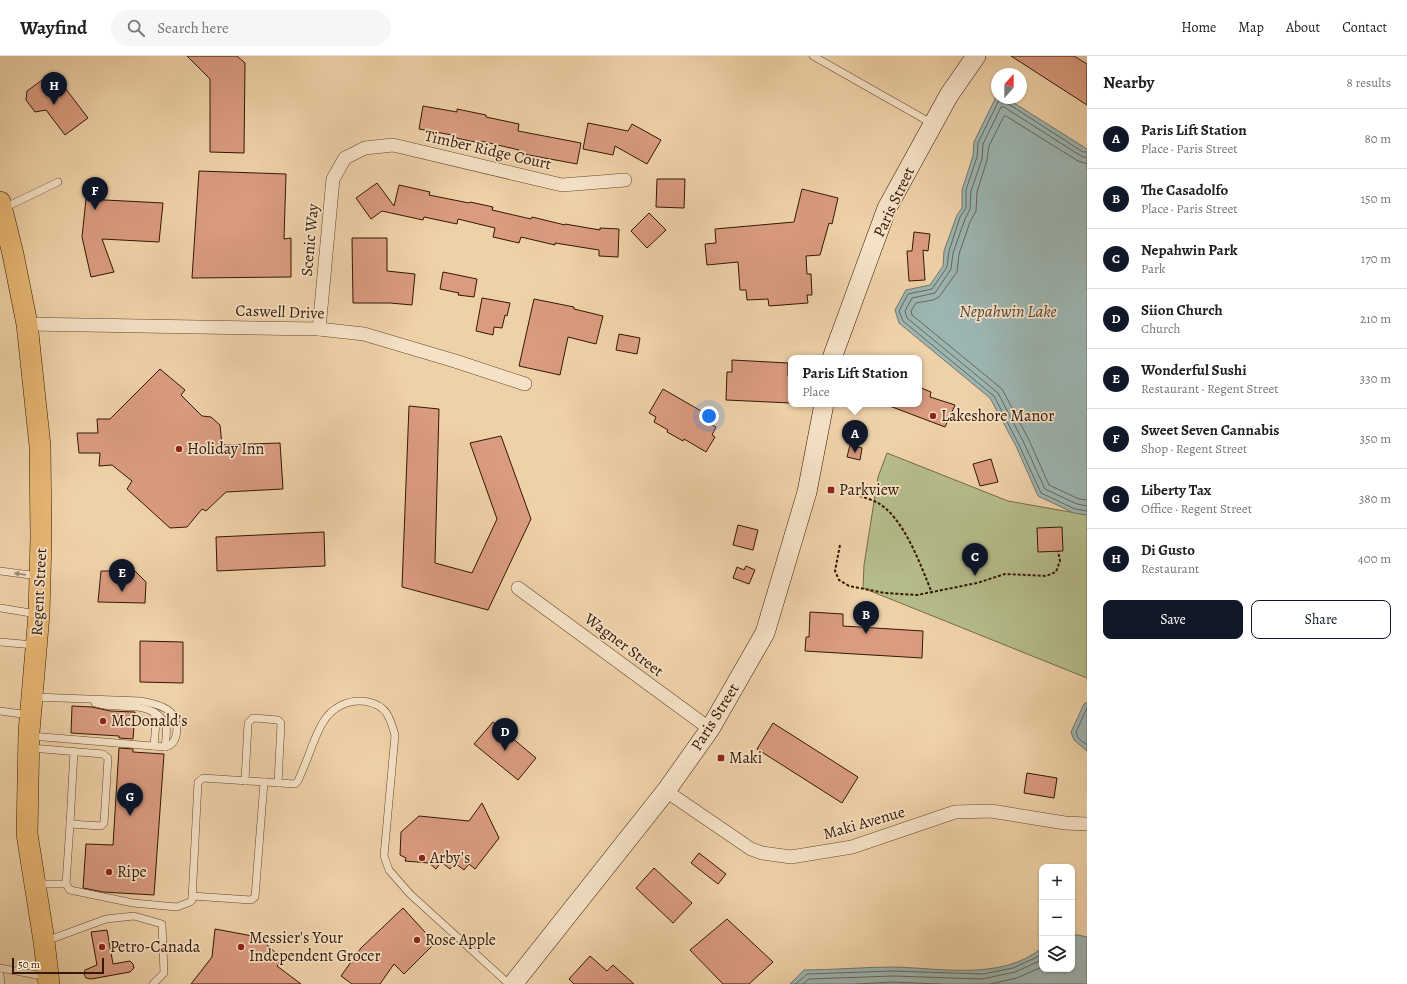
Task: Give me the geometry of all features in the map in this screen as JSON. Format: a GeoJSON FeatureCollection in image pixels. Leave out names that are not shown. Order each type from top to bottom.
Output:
{"type":"FeatureCollection","features":[{"type":"Feature","properties":{"kind":"main road","name":"Paris Street"},"geometry":{"type":"LineString","coordinates":[[833,355],[887,208],[949,95],[976,56]]}},
{"type":"Feature","properties":{"kind":"main road","name":"Regent Street"},"geometry":{"type":"LineString","coordinates":[[1,206],[13,254],[27,324],[40,446],[42,537],[39,614],[29,742],[27,834],[44,941],[48,980]]}},
{"type":"Feature","properties":{"kind":"main road","name":"Paris Street"},"geometry":{"type":"LineString","coordinates":[[513,984],[666,791],[710,730],[765,633],[807,492],[823,407]]}},
{"type":"Feature","properties":{"kind":"street","name":"Timber Ridge Court"},"geometry":{"type":"LineString","coordinates":[[345,158],[364,148],[393,145],[562,185],[625,180]]}},
{"type":"Feature","properties":{"kind":"street","name":"Scenic Way"},"geometry":{"type":"LineString","coordinates":[[319,329],[333,179],[345,158]]}},
{"type":"Feature","properties":{"kind":"street","name":"Caswell Drive"},"geometry":{"type":"LineString","coordinates":[[27,324],[319,329],[364,334],[456,361],[525,384]]}},
{"type":"Feature","properties":{"kind":"street","name":"Wagner Street"},"geometry":{"type":"LineString","coordinates":[[518,588],[710,730]]}},
{"type":"Feature","properties":{"kind":"street","name":"Maki Avenue"},"geometry":{"type":"LineString","coordinates":[[666,791],[751,849],[762,853],[791,857],[852,847],[955,812],[991,811],[1065,823],[1087,824]]}},
{"type":"Feature","properties":{"kind":"lane"},"geometry":{"type":"LineString","coordinates":[[813,56],[933,124]]}},
{"type":"Feature","properties":{"kind":"lane"},"geometry":{"type":"LineString","coordinates":[[1,206],[58,182]]}},
{"type":"Feature","properties":{"kind":"lane"},"geometry":{"type":"LineString","coordinates":[[0,571],[40,577]]}},
{"type":"Feature","properties":{"kind":"lane"},"geometry":{"type":"LineString","coordinates":[[0,608],[39,614]]}},
{"type":"Feature","properties":{"kind":"lane"},"geometry":{"type":"LineString","coordinates":[[0,642],[36,645]]}},
{"type":"Feature","properties":{"kind":"lane"},"geometry":{"type":"LineString","coordinates":[[87,700],[101,705],[139,707],[154,712],[166,725],[166,747]]}},
{"type":"Feature","properties":{"kind":"lane"},"geometry":{"type":"LineString","coordinates":[[0,711],[87,700],[141,702],[154,704],[173,714],[177,727],[176,739],[170,746],[166,747],[29,742]]}},
{"type":"Feature","properties":{"kind":"lane"},"geometry":{"type":"LineString","coordinates":[[74,752],[66,884],[70,890],[133,903],[177,907],[192,900],[198,782],[203,778],[295,784],[322,723],[330,713],[341,705],[350,702],[366,701],[374,703],[390,716],[395,736],[384,856],[389,870],[410,894],[509,984]]}},
{"type":"Feature","properties":{"kind":"lane"},"geometry":{"type":"LineString","coordinates":[[154,712],[156,722],[154,746]]}},
{"type":"Feature","properties":{"kind":"lane"},"geometry":{"type":"LineString","coordinates":[[245,781],[248,723],[253,718],[278,720],[282,723],[278,783]]}},
{"type":"Feature","properties":{"kind":"lane"},"geometry":{"type":"LineString","coordinates":[[29,742],[74,752],[103,754],[108,758],[104,823],[101,826],[70,824]]}},
{"type":"Feature","properties":{"kind":"lane"},"geometry":{"type":"LineString","coordinates":[[192,896],[251,900],[255,896],[264,782]]}},
{"type":"Feature","properties":{"kind":"lane"},"geometry":{"type":"LineString","coordinates":[[35,884],[66,884]]}},
{"type":"Feature","properties":{"kind":"lane"},"geometry":{"type":"LineString","coordinates":[[44,941],[106,919],[134,916],[162,924],[164,973],[153,984]]}},
{"type":"Feature","properties":{"kind":"lane"},"geometry":{"type":"LineString","coordinates":[[0,968],[48,980]]}},
{"type":"Feature","properties":{"kind":"lane"},"geometry":{"type":"LineString","coordinates":[[0,975],[1,984]]}},
{"type":"Feature","properties":{"kind":"path"},"geometry":{"type":"LineString","coordinates":[[850,492],[877,502],[890,512],[904,531],[932,593]]}},
{"type":"Feature","properties":{"kind":"path"},"geometry":{"type":"LineString","coordinates":[[840,545],[835,571],[839,580],[849,586],[885,593],[917,595],[978,583],[1006,574],[1046,576],[1056,572],[1060,561],[1058,551]]}},
{"type":"Feature","properties":{"kind":"green space"},"geometry":{"type":"Polygon","coordinates":[[[887,453],[1008,501],[1087,515],[1087,678],[863,588],[864,565],[878,477],[887,453]]]}},
{"type":"Feature","properties":{"kind":"water","name":"Nepahwin Lake"},"geometry":{"type":"Polygon","coordinates":[[[993,104],[1016,104],[1087,149],[1087,515],[1074,513],[1038,496],[1016,446],[990,398],[899,323],[895,310],[906,290],[930,285],[943,266],[944,251],[957,215],[962,208],[962,190],[973,156],[974,142],[993,104]]]}},
{"type":"Feature","properties":{"kind":"water"},"geometry":{"type":"Polygon","coordinates":[[[1087,702],[1087,751],[1074,740],[1071,732],[1084,704],[1087,702]]]}},
{"type":"Feature","properties":{"kind":"water"},"geometry":{"type":"Polygon","coordinates":[[[1075,935],[1087,937],[1087,984],[790,984],[804,970],[893,967],[951,970],[990,969],[1008,965],[1026,958],[1039,950],[1039,972],[1075,972],[1075,935]]]}},
{"type":"Feature","properties":{"kind":"building"},"geometry":{"type":"Polygon","coordinates":[[[187,56],[237,56],[245,63],[244,153],[210,152],[210,79],[187,56]]]}},
{"type":"Feature","properties":{"kind":"building"},"geometry":{"type":"Polygon","coordinates":[[[1011,56],[1074,56],[1087,64],[1087,105],[1011,56]]]}},
{"type":"Feature","properties":{"kind":"building"},"geometry":{"type":"Polygon","coordinates":[[[53,72],[88,118],[65,135],[46,110],[35,112],[26,100],[27,91],[53,72]]]}},
{"type":"Feature","properties":{"kind":"building"},"geometry":{"type":"Polygon","coordinates":[[[423,106],[457,112],[457,109],[486,115],[486,117],[519,124],[518,131],[581,143],[577,164],[518,153],[519,150],[481,141],[480,143],[451,137],[452,135],[419,129],[423,106]]]}},
{"type":"Feature","properties":{"kind":"building"},"geometry":{"type":"Polygon","coordinates":[[[588,123],[628,131],[632,124],[661,140],[647,164],[615,146],[613,155],[583,149],[588,123]]]}},
{"type":"Feature","properties":{"kind":"building"},"geometry":{"type":"Polygon","coordinates":[[[199,171],[286,174],[284,239],[291,238],[291,277],[192,278],[199,171]]]}},
{"type":"Feature","properties":{"kind":"building"},"geometry":{"type":"Polygon","coordinates":[[[657,179],[685,179],[684,208],[656,207],[657,179]]]}},
{"type":"Feature","properties":{"kind":"building"},"geometry":{"type":"Polygon","coordinates":[[[377,183],[394,206],[399,185],[430,192],[429,195],[493,207],[492,210],[531,219],[532,217],[565,225],[600,230],[600,228],[619,229],[618,257],[599,256],[599,250],[555,243],[555,245],[521,237],[519,243],[493,237],[495,228],[458,219],[457,224],[424,217],[423,220],[382,211],[371,219],[356,198],[377,183]]]}},
{"type":"Feature","properties":{"kind":"building"},"geometry":{"type":"Polygon","coordinates":[[[802,189],[838,198],[832,224],[829,223],[820,255],[806,256],[807,274],[811,274],[812,295],[807,295],[808,303],[769,306],[768,299],[747,300],[746,290],[740,290],[738,262],[707,265],[705,244],[716,243],[715,229],[794,222],[802,189]]]}},
{"type":"Feature","properties":{"kind":"building"},"geometry":{"type":"Polygon","coordinates":[[[86,199],[163,203],[159,242],[102,239],[114,272],[91,277],[82,237],[86,199]]]}},
{"type":"Feature","properties":{"kind":"building"},"geometry":{"type":"Polygon","coordinates":[[[649,213],[666,230],[647,248],[631,231],[649,213]]]}},
{"type":"Feature","properties":{"kind":"building"},"geometry":{"type":"Polygon","coordinates":[[[914,232],[930,234],[928,251],[923,250],[925,280],[909,281],[907,251],[912,251],[914,232]]]}},
{"type":"Feature","properties":{"kind":"building"},"geometry":{"type":"Polygon","coordinates":[[[352,238],[387,238],[387,271],[415,274],[412,305],[390,303],[353,303],[352,238]]]}},
{"type":"Feature","properties":{"kind":"building"},"geometry":{"type":"Polygon","coordinates":[[[443,272],[477,279],[474,297],[458,295],[459,293],[440,289],[443,272]]]}},
{"type":"Feature","properties":{"kind":"building"},"geometry":{"type":"Polygon","coordinates":[[[482,298],[510,303],[502,328],[494,327],[493,335],[476,331],[482,298]]]}},
{"type":"Feature","properties":{"kind":"building"},"geometry":{"type":"Polygon","coordinates":[[[534,299],[574,307],[574,309],[603,316],[596,344],[568,337],[560,375],[519,366],[534,299]]]}},
{"type":"Feature","properties":{"kind":"building"},"geometry":{"type":"Polygon","coordinates":[[[619,334],[640,338],[637,354],[616,350],[619,334]]]}},
{"type":"Feature","properties":{"kind":"building"},"geometry":{"type":"Polygon","coordinates":[[[732,360],[788,363],[788,403],[726,400],[727,372],[732,372],[732,360]]]}},
{"type":"Feature","properties":{"kind":"building","name":"Holiday Inn"},"geometry":{"type":"Polygon","coordinates":[[[160,369],[185,390],[181,395],[202,416],[211,417],[220,425],[222,445],[280,443],[283,489],[226,492],[206,511],[202,509],[187,527],[170,528],[127,489],[132,481],[112,465],[99,466],[100,453],[79,453],[77,433],[98,433],[97,419],[110,419],[160,369]]]}},
{"type":"Feature","properties":{"kind":"building","name":"Lakeshore Manor"},"geometry":{"type":"Polygon","coordinates":[[[922,388],[931,392],[930,397],[955,405],[945,427],[892,407],[922,407],[922,388]]]}},
{"type":"Feature","properties":{"kind":"building"},"geometry":{"type":"Polygon","coordinates":[[[663,389],[715,419],[712,425],[716,427],[712,435],[715,437],[706,452],[684,439],[683,441],[667,432],[668,430],[654,422],[656,417],[649,413],[663,389]]]}},
{"type":"Feature","properties":{"kind":"building"},"geometry":{"type":"Polygon","coordinates":[[[409,406],[439,409],[435,563],[472,573],[497,519],[470,443],[501,436],[531,519],[488,610],[402,587],[409,406]]]}},
{"type":"Feature","properties":{"kind":"building"},"geometry":{"type":"Polygon","coordinates":[[[850,445],[862,448],[860,460],[847,457],[850,445]]]}},
{"type":"Feature","properties":{"kind":"building"},"geometry":{"type":"Polygon","coordinates":[[[991,459],[998,482],[980,486],[973,464],[991,459]]]}},
{"type":"Feature","properties":{"kind":"building"},"geometry":{"type":"Polygon","coordinates":[[[738,525],[758,530],[753,550],[733,545],[738,525]]]}},
{"type":"Feature","properties":{"kind":"building"},"geometry":{"type":"Polygon","coordinates":[[[1062,527],[1063,551],[1038,552],[1037,528],[1062,527]]]}},
{"type":"Feature","properties":{"kind":"building"},"geometry":{"type":"Polygon","coordinates":[[[324,532],[325,566],[217,571],[216,537],[324,532]]]}},
{"type":"Feature","properties":{"kind":"building"},"geometry":{"type":"Polygon","coordinates":[[[746,566],[755,570],[749,584],[733,578],[737,567],[744,570],[746,566]]]}},
{"type":"Feature","properties":{"kind":"building"},"geometry":{"type":"Polygon","coordinates":[[[101,571],[135,571],[146,582],[145,603],[98,602],[101,571]]]}},
{"type":"Feature","properties":{"kind":"building"},"geometry":{"type":"Polygon","coordinates":[[[810,612],[843,614],[843,626],[923,631],[922,658],[805,651],[806,637],[809,637],[810,612]]]}},
{"type":"Feature","properties":{"kind":"building"},"geometry":{"type":"Polygon","coordinates":[[[140,641],[183,642],[183,683],[140,682],[140,641]]]}},
{"type":"Feature","properties":{"kind":"building","name":"McDonald's"},"geometry":{"type":"Polygon","coordinates":[[[72,706],[92,707],[110,711],[135,712],[133,739],[119,738],[119,736],[71,733],[72,706]]]}},
{"type":"Feature","properties":{"kind":"building"},"geometry":{"type":"Polygon","coordinates":[[[493,722],[536,758],[518,780],[474,744],[493,722]]]}},
{"type":"Feature","properties":{"kind":"building"},"geometry":{"type":"Polygon","coordinates":[[[773,723],[858,777],[842,803],[757,749],[773,723]]]}},
{"type":"Feature","properties":{"kind":"building"},"geometry":{"type":"Polygon","coordinates":[[[119,748],[133,749],[133,752],[164,754],[154,895],[103,892],[83,888],[86,844],[113,845],[119,748]]]}},
{"type":"Feature","properties":{"kind":"building"},"geometry":{"type":"Polygon","coordinates":[[[1027,773],[1057,778],[1054,798],[1024,793],[1027,773]]]}},
{"type":"Feature","properties":{"kind":"building"},"geometry":{"type":"Polygon","coordinates":[[[482,803],[499,838],[475,869],[469,864],[464,870],[455,863],[450,869],[441,862],[436,869],[429,863],[405,861],[406,858],[400,855],[401,832],[419,816],[469,821],[482,803]]]}},
{"type":"Feature","properties":{"kind":"building"},"geometry":{"type":"Polygon","coordinates":[[[699,853],[726,874],[718,884],[691,863],[699,853]]]}},
{"type":"Feature","properties":{"kind":"building"},"geometry":{"type":"Polygon","coordinates":[[[654,868],[692,903],[673,923],[636,888],[654,868]]]}},
{"type":"Feature","properties":{"kind":"building"},"geometry":{"type":"Polygon","coordinates":[[[403,908],[435,943],[404,974],[394,964],[380,984],[352,984],[341,976],[361,948],[403,908]]]}},
{"type":"Feature","properties":{"kind":"building"},"geometry":{"type":"Polygon","coordinates":[[[727,919],[773,962],[749,984],[723,984],[690,950],[727,919]]]}},
{"type":"Feature","properties":{"kind":"building","name":"Messier's Your Independent Grocer"},"geometry":{"type":"Polygon","coordinates":[[[215,929],[258,937],[283,959],[277,966],[301,984],[191,984],[212,957],[215,929]]]}},
{"type":"Feature","properties":{"kind":"building","name":"Petro-Canada"},"geometry":{"type":"Polygon","coordinates":[[[107,930],[113,964],[130,961],[134,968],[130,972],[91,979],[86,978],[84,974],[85,970],[97,965],[91,932],[107,930]]]}},
{"type":"Feature","properties":{"kind":"building"},"geometry":{"type":"Polygon","coordinates":[[[590,956],[607,971],[613,965],[634,984],[574,984],[569,979],[590,956]]]}},
{"type":"Feature","properties":{"kind":"place","name":"Di Gusto"},"geometry":{"type":"Point","coordinates":[54,105]}},
{"type":"Feature","properties":{"kind":"place","name":"Sweet Seven Cannabis"},"geometry":{"type":"Point","coordinates":[95,210]}},
{"type":"Feature","properties":{"kind":"place","name":"Lakeshore Manor"},"geometry":{"type":"Point","coordinates":[933,416]}},
{"type":"Feature","properties":{"kind":"place","name":"Holiday Inn"},"geometry":{"type":"Point","coordinates":[179,449]}},
{"type":"Feature","properties":{"kind":"place","name":"Paris Lift Station"},"geometry":{"type":"Point","coordinates":[855,453]}},
{"type":"Feature","properties":{"kind":"place","name":"Parkview"},"geometry":{"type":"Point","coordinates":[831,490]}},
{"type":"Feature","properties":{"kind":"place","name":"Nepahwin Park"},"geometry":{"type":"Point","coordinates":[975,576]}},
{"type":"Feature","properties":{"kind":"place","name":"Wonderful Sushi"},"geometry":{"type":"Point","coordinates":[122,592]}},
{"type":"Feature","properties":{"kind":"place","name":"The Casadolfo"},"geometry":{"type":"Point","coordinates":[866,634]}},
{"type":"Feature","properties":{"kind":"place","name":"McDonald's"},"geometry":{"type":"Point","coordinates":[103,721]}},
{"type":"Feature","properties":{"kind":"place","name":"Siion Church"},"geometry":{"type":"Point","coordinates":[505,751]}},
{"type":"Feature","properties":{"kind":"place","name":"Maki"},"geometry":{"type":"Point","coordinates":[721,758]}},
{"type":"Feature","properties":{"kind":"place","name":"Liberty Tax"},"geometry":{"type":"Point","coordinates":[130,816]}},
{"type":"Feature","properties":{"kind":"place","name":"Arby's"},"geometry":{"type":"Point","coordinates":[422,858]}},
{"type":"Feature","properties":{"kind":"place","name":"Ripe"},"geometry":{"type":"Point","coordinates":[109,872]}},
{"type":"Feature","properties":{"kind":"place","name":"Rose Apple"},"geometry":{"type":"Point","coordinates":[417,940]}},
{"type":"Feature","properties":{"kind":"place","name":"Petro-Canada"},"geometry":{"type":"Point","coordinates":[102,947]}},
{"type":"Feature","properties":{"kind":"place","name":"Messier's Your Independent Grocer"},"geometry":{"type":"Point","coordinates":[241,947]}}]}
